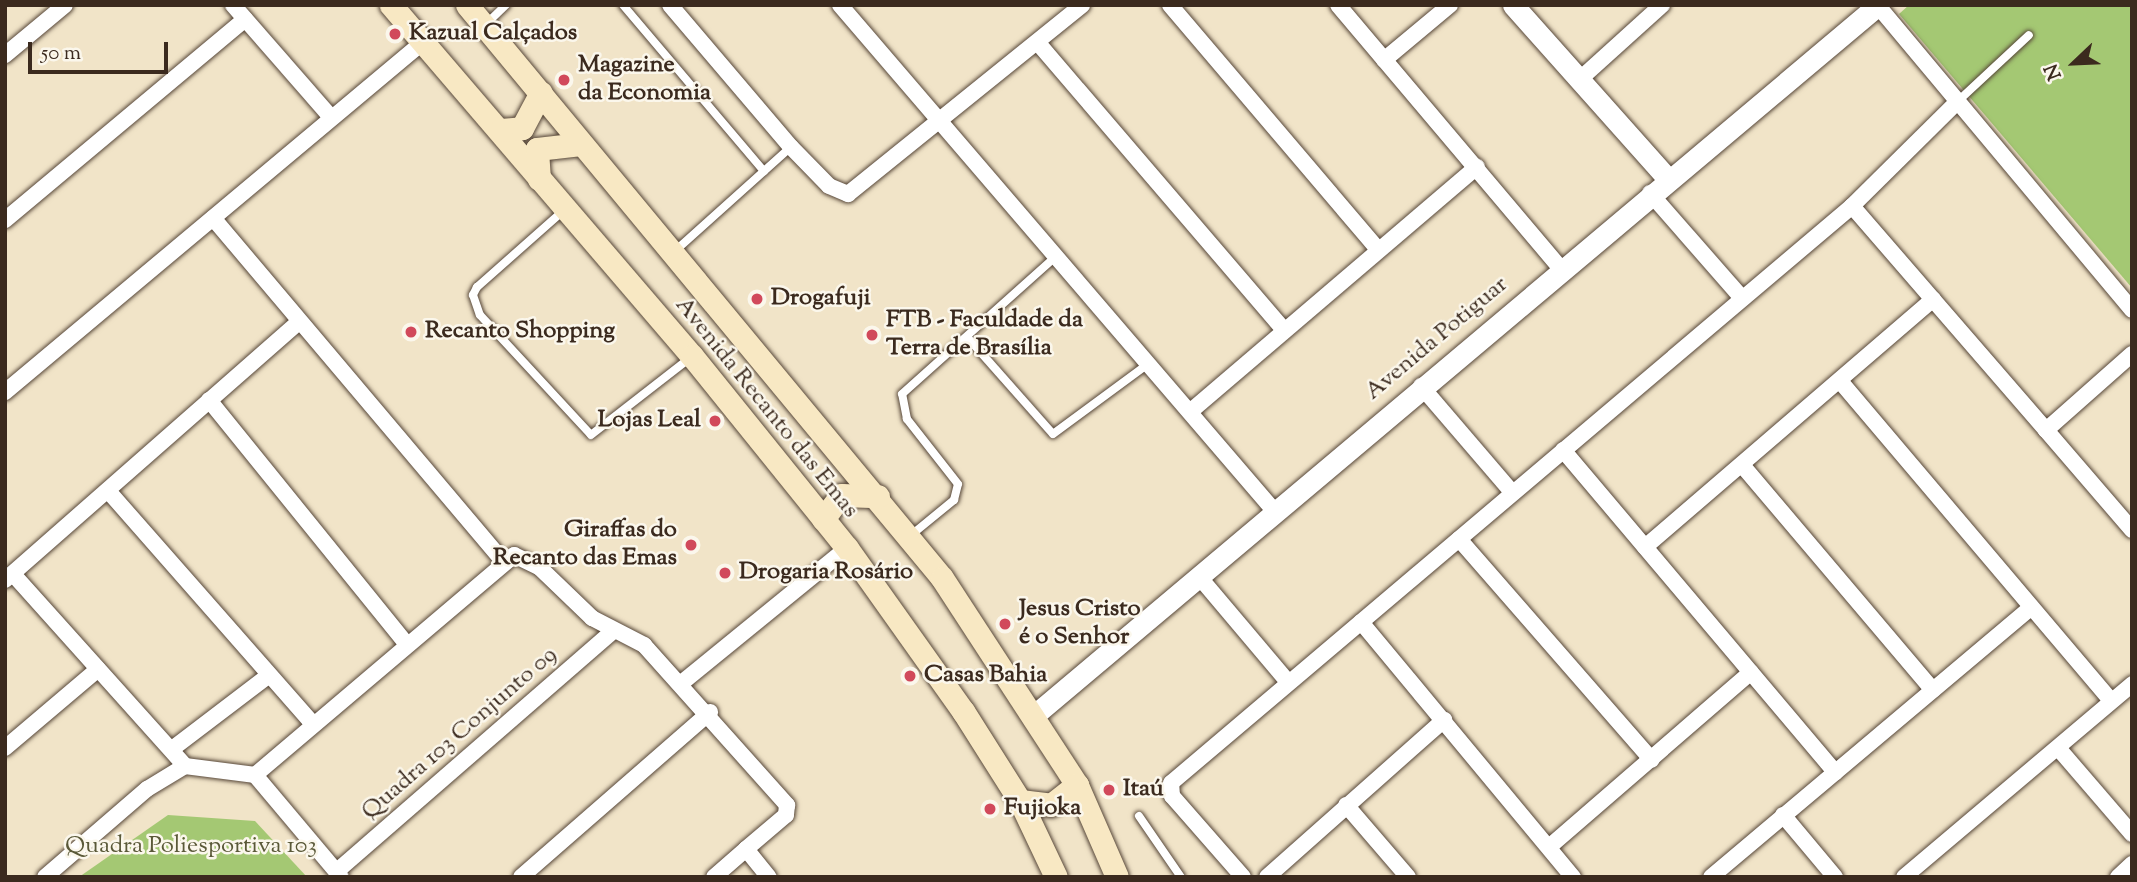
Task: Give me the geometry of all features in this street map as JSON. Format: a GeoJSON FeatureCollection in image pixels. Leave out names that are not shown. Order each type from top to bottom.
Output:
{"type":"FeatureCollection","features":[{"type":"Feature","properties":{"kind":"main road","name":"Avenida Recanto das Emas"},"geometry":{"type":"LineString","coordinates":[[391,5],[501,130],[564,209],[692,356],[846,548],[1020,801],[1056,877]]}},
{"type":"Feature","properties":{"kind":"main road","name":"Avenida Recanto das Emas"},"geometry":{"type":"LineString","coordinates":[[467,5],[581,144],[676,251],[910,536],[1077,785],[1117,877]]}},
{"type":"Feature","properties":{"kind":"main road"},"geometry":{"type":"LineString","coordinates":[[501,130],[522,128],[541,93]]}},
{"type":"Feature","properties":{"kind":"main road"},"geometry":{"type":"LineString","coordinates":[[539,179],[537,149],[581,144]]}},
{"type":"Feature","properties":{"kind":"main road"},"geometry":{"type":"LineString","coordinates":[[823,519],[841,495],[878,496]]}},
{"type":"Feature","properties":{"kind":"main road"},"geometry":{"type":"LineString","coordinates":[[1020,801],[1051,805],[1077,785]]}},
{"type":"Feature","properties":{"kind":"street"},"geometry":{"type":"LineString","coordinates":[[5,55],[65,5]]}},
{"type":"Feature","properties":{"kind":"street"},"geometry":{"type":"LineString","coordinates":[[233,5],[330,116]]}},
{"type":"Feature","properties":{"kind":"street"},"geometry":{"type":"LineString","coordinates":[[670,5],[791,148],[829,186],[848,194],[941,123],[1082,5]]}},
{"type":"Feature","properties":{"kind":"street"},"geometry":{"type":"LineString","coordinates":[[840,5],[1054,258],[1191,411],[1276,513]]}},
{"type":"Feature","properties":{"kind":"street"},"geometry":{"type":"LineString","coordinates":[[1170,5],[1378,249]]}},
{"type":"Feature","properties":{"kind":"street"},"geometry":{"type":"LineString","coordinates":[[1338,5],[1561,269]]}},
{"type":"Feature","properties":{"kind":"street"},"geometry":{"type":"LineString","coordinates":[[1384,60],[1450,5]]}},
{"type":"Feature","properties":{"kind":"street"},"geometry":{"type":"LineString","coordinates":[[1513,5],[1667,178]]}},
{"type":"Feature","properties":{"kind":"street"},"geometry":{"type":"LineString","coordinates":[[1578,80],[1662,5]]}},
{"type":"Feature","properties":{"kind":"street"},"geometry":{"type":"LineString","coordinates":[[1878,5],[1955,104],[2132,310]]}},
{"type":"Feature","properties":{"kind":"street","name":"Avenida Potiguar"},"geometry":{"type":"LineString","coordinates":[[1032,717],[1200,579],[1421,386],[1667,178],[1878,5]]}},
{"type":"Feature","properties":{"kind":"street"},"geometry":{"type":"LineString","coordinates":[[5,220],[245,19]]}},
{"type":"Feature","properties":{"kind":"street"},"geometry":{"type":"LineString","coordinates":[[8,383],[213,218],[330,116],[423,42]]}},
{"type":"Feature","properties":{"kind":"street"},"geometry":{"type":"LineString","coordinates":[[1038,43],[1284,330]]}},
{"type":"Feature","properties":{"kind":"street"},"geometry":{"type":"LineString","coordinates":[[1243,877],[1167,790],[1288,682],[1852,206],[1955,104]]}},
{"type":"Feature","properties":{"kind":"street"},"geometry":{"type":"LineString","coordinates":[[1191,411],[1477,167]]}},
{"type":"Feature","properties":{"kind":"street"},"geometry":{"type":"LineString","coordinates":[[1650,193],[1742,298]]}},
{"type":"Feature","properties":{"kind":"street"},"geometry":{"type":"LineString","coordinates":[[1852,206],[2130,524]]}},
{"type":"Feature","properties":{"kind":"street"},"geometry":{"type":"LineString","coordinates":[[213,218],[502,560]]}},
{"type":"Feature","properties":{"kind":"street"},"geometry":{"type":"LineString","coordinates":[[1645,547],[1933,299]]}},
{"type":"Feature","properties":{"kind":"street"},"geometry":{"type":"LineString","coordinates":[[185,766],[98,669],[9,577],[110,493],[209,400],[299,322]]}},
{"type":"Feature","properties":{"kind":"street"},"geometry":{"type":"LineString","coordinates":[[2046,430],[2132,354]]}},
{"type":"Feature","properties":{"kind":"street"},"geometry":{"type":"LineString","coordinates":[[1840,380],[2111,701]]}},
{"type":"Feature","properties":{"kind":"street"},"geometry":{"type":"LineString","coordinates":[[1421,386],[1512,492]]}},
{"type":"Feature","properties":{"kind":"street"},"geometry":{"type":"LineString","coordinates":[[209,400],[405,642]]}},
{"type":"Feature","properties":{"kind":"street"},"geometry":{"type":"LineString","coordinates":[[1563,450],[1835,772]]}},
{"type":"Feature","properties":{"kind":"street"},"geometry":{"type":"LineString","coordinates":[[1742,465],[1933,690]]}},
{"type":"Feature","properties":{"kind":"street"},"geometry":{"type":"LineString","coordinates":[[110,493],[313,723]]}},
{"type":"Feature","properties":{"kind":"street"},"geometry":{"type":"LineString","coordinates":[[1459,539],[1652,760]]}},
{"type":"Feature","properties":{"kind":"street"},"geometry":{"type":"LineString","coordinates":[[684,681],[846,548]]}},
{"type":"Feature","properties":{"kind":"street"},"geometry":{"type":"LineString","coordinates":[[255,775],[502,560],[526,558],[613,631],[629,633],[684,681],[787,805],[786,815],[714,877]]}},
{"type":"Feature","properties":{"kind":"street"},"geometry":{"type":"LineString","coordinates":[[1200,579],[1288,682]]}},
{"type":"Feature","properties":{"kind":"street"},"geometry":{"type":"LineString","coordinates":[[1711,877],[2030,608]]}},
{"type":"Feature","properties":{"kind":"street"},"geometry":{"type":"LineString","coordinates":[[1361,622],[1573,877]]}},
{"type":"Feature","properties":{"kind":"street","name":"Quadra 103 Conjunto 09"},"geometry":{"type":"LineString","coordinates":[[339,874],[613,631]]}},
{"type":"Feature","properties":{"kind":"street"},"geometry":{"type":"LineString","coordinates":[[5,748],[98,669]]}},
{"type":"Feature","properties":{"kind":"street"},"geometry":{"type":"LineString","coordinates":[[1549,847],[1751,672]]}},
{"type":"Feature","properties":{"kind":"street"},"geometry":{"type":"LineString","coordinates":[[172,749],[269,675]]}},
{"type":"Feature","properties":{"kind":"street"},"geometry":{"type":"LineString","coordinates":[[1904,877],[2059,749],[2132,684]]}},
{"type":"Feature","properties":{"kind":"street"},"geometry":{"type":"LineString","coordinates":[[522,877],[710,712]]}},
{"type":"Feature","properties":{"kind":"street"},"geometry":{"type":"LineString","coordinates":[[1267,877],[1444,720]]}},
{"type":"Feature","properties":{"kind":"street"},"geometry":{"type":"LineString","coordinates":[[2059,749],[2132,834]]}},
{"type":"Feature","properties":{"kind":"street"},"geometry":{"type":"LineString","coordinates":[[46,877],[147,789],[185,766],[255,775],[339,874]]}},
{"type":"Feature","properties":{"kind":"street"},"geometry":{"type":"LineString","coordinates":[[1346,805],[1408,877]]}},
{"type":"Feature","properties":{"kind":"street"},"geometry":{"type":"LineString","coordinates":[[1783,815],[1835,877]]}},
{"type":"Feature","properties":{"kind":"street"},"geometry":{"type":"LineString","coordinates":[[746,849],[769,877]]}},
{"type":"Feature","properties":{"kind":"street"},"geometry":{"type":"LineString","coordinates":[[2118,877],[2132,864]]}},
{"type":"Feature","properties":{"kind":"lane"},"geometry":{"type":"LineString","coordinates":[[484,26],[506,5]]}},
{"type":"Feature","properties":{"kind":"lane"},"geometry":{"type":"LineString","coordinates":[[623,5],[764,171]]}},
{"type":"Feature","properties":{"kind":"lane"},"geometry":{"type":"LineString","coordinates":[[1955,104],[2029,35]]}},
{"type":"Feature","properties":{"kind":"lane"},"geometry":{"type":"LineString","coordinates":[[676,251],[791,148]]}},
{"type":"Feature","properties":{"kind":"lane"},"geometry":{"type":"LineString","coordinates":[[564,209],[473,295],[481,315],[560,407],[578,427],[597,435],[692,356]]}},
{"type":"Feature","properties":{"kind":"lane"},"geometry":{"type":"LineString","coordinates":[[910,536],[954,500],[958,484],[907,419],[902,394],[968,338],[1054,258]]}},
{"type":"Feature","properties":{"kind":"lane"},"geometry":{"type":"LineString","coordinates":[[968,338],[1053,434],[1149,364]]}},
{"type":"Feature","properties":{"kind":"lane"},"geometry":{"type":"LineString","coordinates":[[1139,817],[1181,877]]}},
{"type":"Feature","properties":{"kind":"green space"},"geometry":{"type":"Polygon","coordinates":[[[1909,5],[2132,5],[2132,288],[1899,14],[1909,5]]]}},
{"type":"Feature","properties":{"kind":"green space","name":"Quadra Poliesportiva 103"},"geometry":{"type":"Polygon","coordinates":[[[168,815],[255,821],[307,877],[79,877],[168,815]]]}},
{"type":"Feature","properties":{"kind":"place","name":"Kazual Calçados"},"geometry":{"type":"Point","coordinates":[395,34]}},
{"type":"Feature","properties":{"kind":"place","name":"Magazine da Economia"},"geometry":{"type":"Point","coordinates":[564,80]}},
{"type":"Feature","properties":{"kind":"place","name":"Drogafuji"},"geometry":{"type":"Point","coordinates":[757,299]}},
{"type":"Feature","properties":{"kind":"place","name":"Recanto Shopping"},"geometry":{"type":"Point","coordinates":[411,332]}},
{"type":"Feature","properties":{"kind":"place","name":"FTB - Faculdade da Terra de Brasília"},"geometry":{"type":"Point","coordinates":[872,335]}},
{"type":"Feature","properties":{"kind":"place","name":"Lojas Leal"},"geometry":{"type":"Point","coordinates":[715,421]}},
{"type":"Feature","properties":{"kind":"place","name":"Giraffas do Recanto das Emas"},"geometry":{"type":"Point","coordinates":[691,545]}},
{"type":"Feature","properties":{"kind":"place","name":"Drogaria Rosário"},"geometry":{"type":"Point","coordinates":[725,573]}},
{"type":"Feature","properties":{"kind":"place","name":"Jesus Cristo é o Senhor"},"geometry":{"type":"Point","coordinates":[1005,624]}},
{"type":"Feature","properties":{"kind":"place","name":"Casas Bahia"},"geometry":{"type":"Point","coordinates":[910,676]}},
{"type":"Feature","properties":{"kind":"place","name":"Itaú"},"geometry":{"type":"Point","coordinates":[1109,790]}},
{"type":"Feature","properties":{"kind":"place","name":"Fujioka"},"geometry":{"type":"Point","coordinates":[990,809]}}]}
